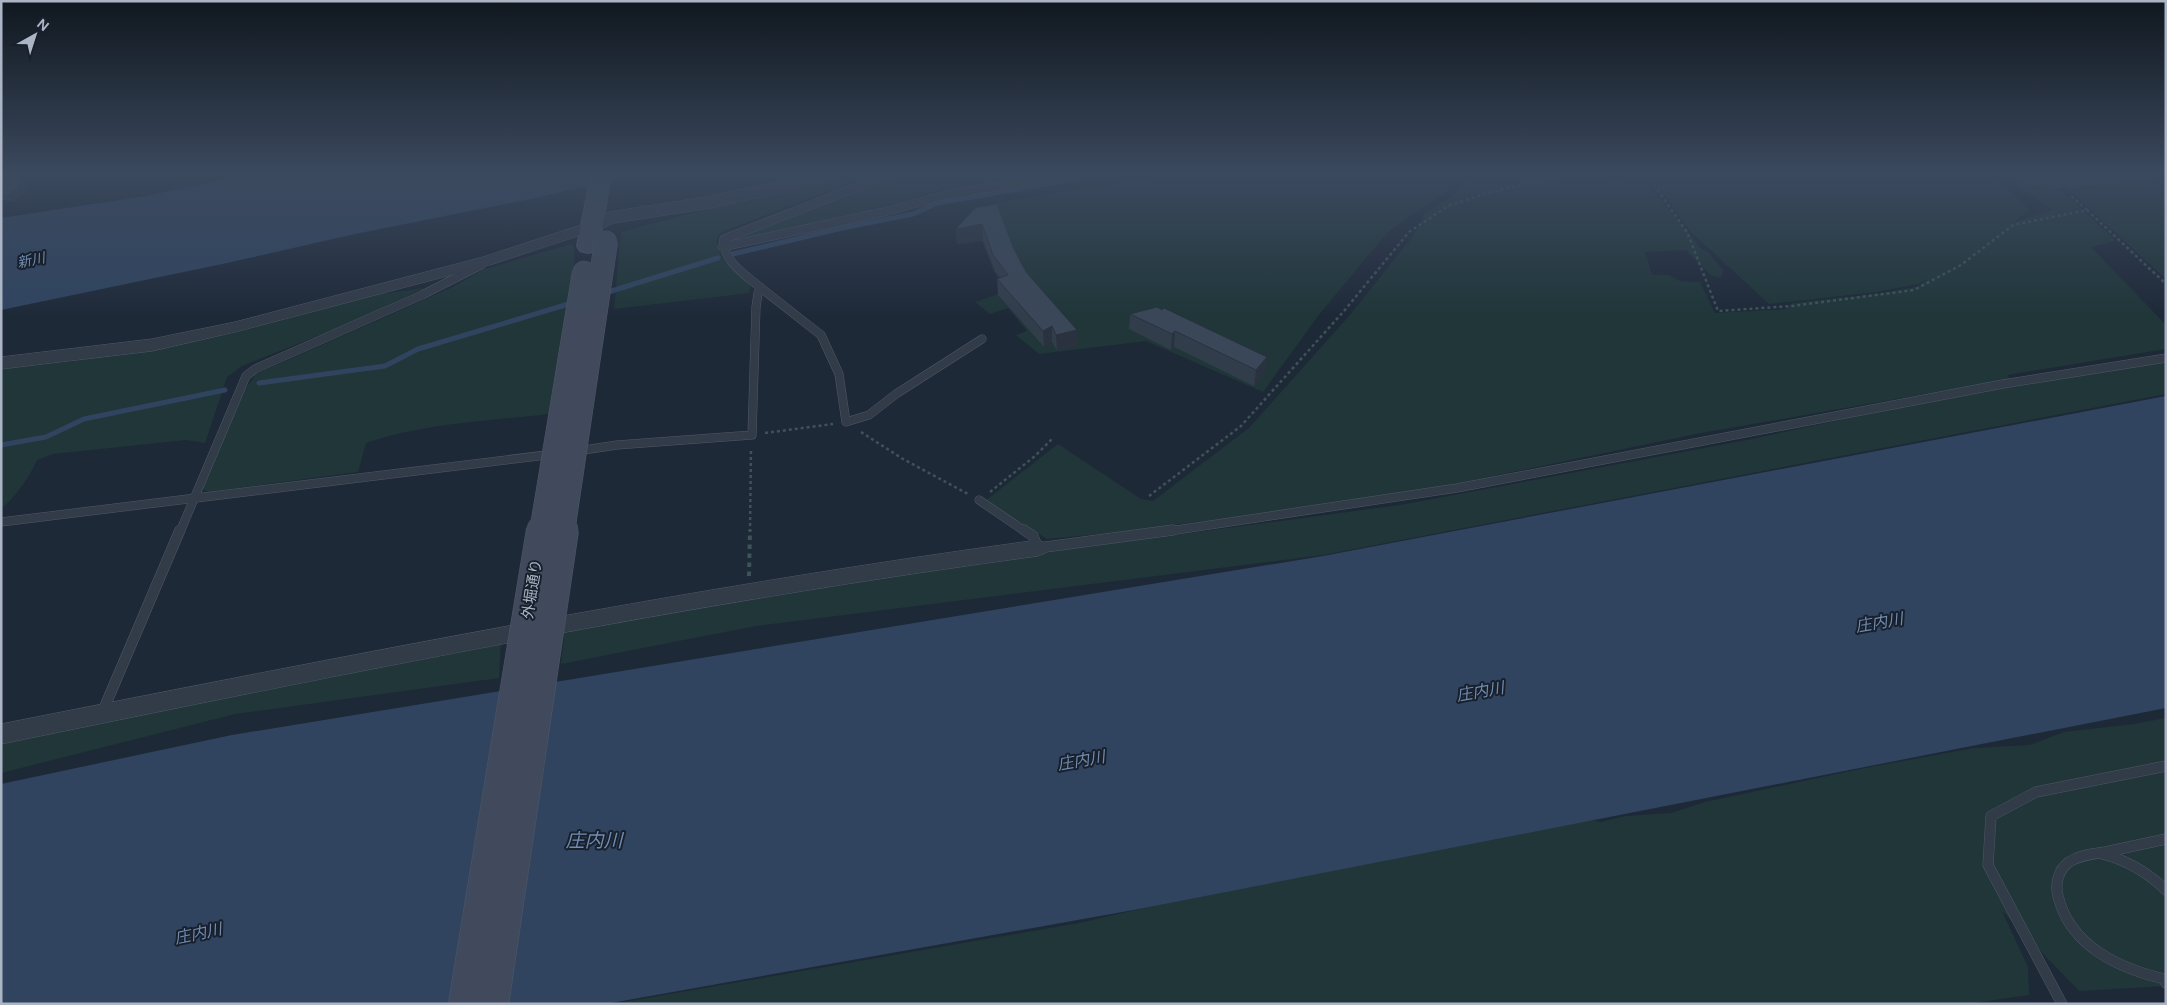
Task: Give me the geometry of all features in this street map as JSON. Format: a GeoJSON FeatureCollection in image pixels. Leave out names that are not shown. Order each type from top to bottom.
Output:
{"type":"FeatureCollection","features":[{"type":"Feature","properties":{"kind":"main road","name":"外堀通り"},"geometry":{"type":"LineString","coordinates":[[464,1004],[600,223]]}},
{"type":"Feature","properties":{"kind":"main road","name":"外堀通り"},"geometry":{"type":"LineString","coordinates":[[493,1004],[600,223]]}},
{"type":"Feature","properties":{"kind":"street"},"geometry":{"type":"LineString","coordinates":[[1,363],[152,344],[235,327],[488,261],[606,222]]}},
{"type":"Feature","properties":{"kind":"street"},"geometry":{"type":"LineString","coordinates":[[1,734],[559,623],[748,589],[1038,548]]}},
{"type":"Feature","properties":{"kind":"lane"},"geometry":{"type":"LineString","coordinates":[[767,222],[724,239],[722,247],[729,259],[761,288],[821,335],[839,374],[846,422],[862,420],[880,409],[893,396],[982,339]]}},
{"type":"Feature","properties":{"kind":"lane"},"geometry":{"type":"LineString","coordinates":[[722,247],[838,222]]}},
{"type":"Feature","properties":{"kind":"lane"},"geometry":{"type":"LineString","coordinates":[[102,714],[246,376],[255,369],[422,295],[488,261]]}},
{"type":"Feature","properties":{"kind":"lane"},"geometry":{"type":"LineString","coordinates":[[569,452],[617,445],[752,434],[756,307],[758,293],[761,288]]}},
{"type":"Feature","properties":{"kind":"lane"},"geometry":{"type":"LineString","coordinates":[[979,500],[1034,536],[1038,548],[1373,503],[1527,476],[1790,424],[2070,372],[2166,358]]}},
{"type":"Feature","properties":{"kind":"lane"},"geometry":{"type":"LineString","coordinates":[[1,522],[192,500],[559,453]]}},
{"type":"Feature","properties":{"kind":"lane"},"geometry":{"type":"LineString","coordinates":[[2062,1004],[1988,864],[1991,816],[2036,792],[2166,766]]}},
{"type":"Feature","properties":{"kind":"lane"},"geometry":{"type":"LineString","coordinates":[[2165,980],[2130,970],[2110,961],[2080,937],[2064,915],[2058,902],[2057,879],[2062,869],[2070,862],[2084,856],[2166,839]]}},
{"type":"Feature","properties":{"kind":"lane"},"geometry":{"type":"LineString","coordinates":[[2097,853],[2110,855],[2131,865],[2148,875],[2166,890]]}},
{"type":"Feature","properties":{"kind":"path"},"geometry":{"type":"LineString","coordinates":[[1149,496],[1241,426],[1344,311],[1408,232],[1424,222]]}},
{"type":"Feature","properties":{"kind":"path"},"geometry":{"type":"LineString","coordinates":[[1680,222],[1687,232],[1718,311],[1801,305],[1914,290],[1961,265],[2013,225],[2028,222]]}},
{"type":"Feature","properties":{"kind":"path"},"geometry":{"type":"LineString","coordinates":[[2100,222],[2166,284]]}},
{"type":"Feature","properties":{"kind":"path"},"geometry":{"type":"LineString","coordinates":[[748,589],[752,434],[846,422],[903,459],[979,500],[1035,456],[1052,439]]}},
{"type":"Feature","properties":{"kind":"green space"},"geometry":{"type":"Polygon","coordinates":[[[659,222],[747,222],[718,235],[717,243],[722,257],[751,286],[749,293],[614,309],[621,232],[659,222]]]}},
{"type":"Feature","properties":{"kind":"green space"},"geometry":{"type":"Polygon","coordinates":[[[773,222],[817,222],[743,239],[742,234],[773,222]]]}},
{"type":"Feature","properties":{"kind":"green space"},"geometry":{"type":"Polygon","coordinates":[[[966,222],[1402,222],[1381,240],[1318,316],[1263,392],[1146,341],[1039,354],[1016,335],[1027,331],[1008,308],[990,314],[975,302],[1007,291],[994,272],[982,241],[964,244],[960,226],[966,222]]]}},
{"type":"Feature","properties":{"kind":"green space"},"geometry":{"type":"Polygon","coordinates":[[[1421,222],[1679,222],[1700,248],[1708,252],[1723,270],[1721,278],[1710,275],[1686,250],[1645,252],[1652,275],[1669,275],[1680,281],[1700,282],[1715,313],[1787,309],[1792,303],[1877,294],[1916,287],[1928,279],[1918,284],[1876,292],[1769,304],[1690,231],[1684,222],[2095,222],[2116,241],[2091,247],[2166,325],[2166,349],[2007,375],[2010,379],[1696,434],[1383,499],[1047,539],[985,501],[1058,444],[1141,499],[1153,501],[1249,428],[1349,316],[1413,236],[1421,222]]]}},
{"type":"Feature","properties":{"kind":"green space"},"geometry":{"type":"Polygon","coordinates":[[[2104,222],[2166,222],[2166,279],[2104,222]]]}},
{"type":"Feature","properties":{"kind":"green space"},"geometry":{"type":"Polygon","coordinates":[[[571,244],[574,247],[574,275],[550,414],[434,427],[388,436],[366,443],[358,472],[208,492],[201,488],[244,391],[256,374],[453,287],[483,270],[571,244]]]}},
{"type":"Feature","properties":{"kind":"green space"},"geometry":{"type":"Polygon","coordinates":[[[424,288],[353,322],[242,366],[227,377],[205,443],[186,440],[53,454],[37,460],[22,486],[1,509],[1,369],[74,361],[230,334],[373,295],[424,288]]]}},
{"type":"Feature","properties":{"kind":"green space"},"geometry":{"type":"Polygon","coordinates":[[[2166,362],[2166,394],[1323,555],[756,626],[561,664],[565,627],[929,568],[1400,505],[1747,440],[1887,410],[2043,381],[2166,362]]]}},
{"type":"Feature","properties":{"kind":"green space"},"geometry":{"type":"Polygon","coordinates":[[[501,640],[499,678],[235,714],[1,773],[1,740],[501,640]]]}},
{"type":"Feature","properties":{"kind":"green space"},"geometry":{"type":"Polygon","coordinates":[[[2166,718],[2166,986],[2079,991],[2002,911],[2028,967],[2029,995],[1967,1004],[612,1004],[1079,923],[1406,849],[1575,817],[1601,822],[1626,816],[1671,813],[1705,802],[1865,768],[1974,748],[2030,745],[2064,732],[2134,724],[2166,718]]]}},
{"type":"Feature","properties":{"kind":"water","name":"新川"},"geometry":{"type":"Polygon","coordinates":[[[1,222],[416,222],[227,263],[1,310],[1,222]]]}},
{"type":"Feature","properties":{"kind":"water","name":"庄内川"},"geometry":{"type":"Polygon","coordinates":[[[2166,396],[2166,708],[1139,909],[605,1004],[1,1004],[1,784],[232,735],[1323,556],[2166,396]]]}},
{"type":"Feature","properties":{"kind":"building"},"geometry":{"type":"Polygon","coordinates":[[[962,222],[1004,222],[1013,247],[1026,272],[1077,330],[1056,335],[1052,326],[1043,331],[997,279],[1008,275],[993,255],[982,224],[956,229],[962,222]]]}},
{"type":"Feature","properties":{"kind":"building"},"geometry":{"type":"Polygon","coordinates":[[[1157,307],[1162,310],[1164,308],[1267,357],[1256,370],[1175,331],[1172,334],[1130,314],[1157,307]]]}},
{"type":"Feature","properties":{"kind":"waterway"},"geometry":{"type":"LineString","coordinates":[[733,254],[873,222]]}},
{"type":"Feature","properties":{"kind":"waterway"},"geometry":{"type":"LineString","coordinates":[[605,293],[718,258]]}},
{"type":"Feature","properties":{"kind":"waterway"},"geometry":{"type":"LineString","coordinates":[[259,383],[385,366],[418,349],[572,303]]}},
{"type":"Feature","properties":{"kind":"waterway"},"geometry":{"type":"LineString","coordinates":[[1,445],[46,437],[84,419],[225,390]]}}]}
